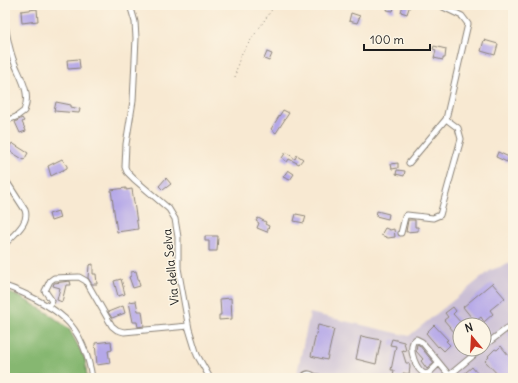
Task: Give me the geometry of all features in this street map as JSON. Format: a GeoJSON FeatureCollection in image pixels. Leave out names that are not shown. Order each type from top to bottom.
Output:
{"type":"FeatureCollection","features":[{"type":"Feature","properties":{"kind":"street","name":"Via della Selva"},"geometry":{"type":"LineString","coordinates":[[130,5],[135,22],[136,38],[133,101],[126,144],[126,171],[169,208],[175,219],[178,237],[178,268],[188,326],[196,352],[210,378]]}},
{"type":"Feature","properties":{"kind":"street"},"geometry":{"type":"LineString","coordinates":[[409,163],[446,119],[468,25],[462,16],[439,5]]}},
{"type":"Feature","properties":{"kind":"street"},"geometry":{"type":"LineString","coordinates":[[5,25],[11,54],[24,86],[26,99],[25,108],[22,112],[5,121]]}},
{"type":"Feature","properties":{"kind":"street"},"geometry":{"type":"LineString","coordinates":[[401,233],[406,215],[433,218],[437,217],[441,213],[461,139],[458,128],[446,119]]}},
{"type":"Feature","properties":{"kind":"street"},"geometry":{"type":"LineString","coordinates":[[5,179],[25,210],[27,216],[26,220],[5,244]]}},
{"type":"Feature","properties":{"kind":"street"},"geometry":{"type":"LineString","coordinates":[[49,307],[52,301],[46,294],[46,290],[51,280],[56,278],[79,277],[86,281],[112,326],[117,330],[124,332],[188,326]]}},
{"type":"Feature","properties":{"kind":"street"},"geometry":{"type":"LineString","coordinates":[[5,286],[49,307],[66,319],[81,342],[92,378]]}},
{"type":"Feature","properties":{"kind":"street"},"geometry":{"type":"LineString","coordinates":[[492,340],[513,325]]}},
{"type":"Feature","properties":{"kind":"street"},"geometry":{"type":"LineString","coordinates":[[439,364],[429,373],[422,373],[416,364],[411,350],[412,342],[418,339],[421,341],[450,376],[472,357]]}},
{"type":"Feature","properties":{"kind":"street"},"geometry":{"type":"LineString","coordinates":[[303,378],[308,374],[314,377],[322,378]]}},
{"type":"Feature","properties":{"kind":"path"},"geometry":{"type":"LineString","coordinates":[[236,77],[238,63],[242,54],[275,5]]}},
{"type":"Feature","properties":{"kind":"shaded area"},"geometry":{"type":"Polygon","coordinates":[[[513,263],[513,378],[296,378],[310,313],[409,336],[491,270],[513,263]]]}},
{"type":"Feature","properties":{"kind":"green space"},"geometry":{"type":"Polygon","coordinates":[[[5,291],[22,298],[48,313],[69,329],[85,359],[87,378],[5,378],[5,291]]]}},
{"type":"Feature","properties":{"kind":"building"},"geometry":{"type":"Polygon","coordinates":[[[388,5],[395,5],[393,11],[387,10],[388,5]]]}},
{"type":"Feature","properties":{"kind":"building"},"geometry":{"type":"Polygon","coordinates":[[[403,5],[410,5],[407,14],[401,12],[403,5]]]}},
{"type":"Feature","properties":{"kind":"building"},"geometry":{"type":"Polygon","coordinates":[[[37,9],[38,21],[22,23],[21,11],[37,9]]]}},
{"type":"Feature","properties":{"kind":"building"},"geometry":{"type":"Polygon","coordinates":[[[351,13],[360,16],[357,23],[349,21],[351,13]]]}},
{"type":"Feature","properties":{"kind":"building"},"geometry":{"type":"Polygon","coordinates":[[[484,40],[498,44],[495,55],[481,51],[484,40]]]}},
{"type":"Feature","properties":{"kind":"building"},"geometry":{"type":"Polygon","coordinates":[[[434,46],[446,49],[445,58],[443,58],[443,60],[434,58],[436,50],[433,49],[434,46]]]}},
{"type":"Feature","properties":{"kind":"building"},"geometry":{"type":"Polygon","coordinates":[[[267,52],[272,54],[269,61],[264,59],[267,52]]]}},
{"type":"Feature","properties":{"kind":"building"},"geometry":{"type":"Polygon","coordinates":[[[79,59],[80,68],[68,69],[67,60],[79,59]]]}},
{"type":"Feature","properties":{"kind":"building"},"geometry":{"type":"Polygon","coordinates":[[[56,102],[71,105],[71,107],[80,109],[79,113],[54,111],[56,102]]]}},
{"type":"Feature","properties":{"kind":"building"},"geometry":{"type":"Polygon","coordinates":[[[283,110],[289,113],[276,133],[271,129],[283,110]]]}},
{"type":"Feature","properties":{"kind":"building"},"geometry":{"type":"Polygon","coordinates":[[[22,118],[26,131],[20,133],[15,122],[22,118]]]}},
{"type":"Feature","properties":{"kind":"building"},"geometry":{"type":"Polygon","coordinates":[[[12,143],[28,153],[24,160],[8,150],[12,143]]]}},
{"type":"Feature","properties":{"kind":"building"},"geometry":{"type":"Polygon","coordinates":[[[286,152],[295,159],[297,155],[303,159],[299,164],[289,159],[287,162],[282,158],[286,152]]]}},
{"type":"Feature","properties":{"kind":"building"},"geometry":{"type":"Polygon","coordinates":[[[498,152],[509,157],[507,162],[496,157],[498,152]]]}},
{"type":"Feature","properties":{"kind":"building"},"geometry":{"type":"Polygon","coordinates":[[[62,159],[67,168],[51,176],[48,166],[62,159]]]}},
{"type":"Feature","properties":{"kind":"building"},"geometry":{"type":"Polygon","coordinates":[[[398,163],[398,168],[392,169],[391,164],[398,163]]]}},
{"type":"Feature","properties":{"kind":"building"},"geometry":{"type":"Polygon","coordinates":[[[288,170],[294,174],[290,180],[283,177],[288,170]]]}},
{"type":"Feature","properties":{"kind":"building"},"geometry":{"type":"Polygon","coordinates":[[[397,170],[405,171],[404,176],[396,174],[397,170]]]}},
{"type":"Feature","properties":{"kind":"building"},"geometry":{"type":"Polygon","coordinates":[[[166,178],[171,184],[163,190],[159,186],[166,178]]]}},
{"type":"Feature","properties":{"kind":"building"},"geometry":{"type":"Polygon","coordinates":[[[126,188],[126,190],[132,189],[138,229],[117,232],[111,190],[126,188]]]}},
{"type":"Feature","properties":{"kind":"building"},"geometry":{"type":"Polygon","coordinates":[[[58,211],[60,218],[51,221],[49,214],[58,211]]]}},
{"type":"Feature","properties":{"kind":"building"},"geometry":{"type":"Polygon","coordinates":[[[377,211],[389,214],[388,219],[376,216],[377,211]]]}},
{"type":"Feature","properties":{"kind":"building"},"geometry":{"type":"Polygon","coordinates":[[[296,214],[306,216],[304,223],[294,221],[296,214]]]}},
{"type":"Feature","properties":{"kind":"building"},"geometry":{"type":"Polygon","coordinates":[[[258,218],[266,222],[265,224],[269,226],[267,232],[257,228],[259,223],[256,221],[258,218]]]}},
{"type":"Feature","properties":{"kind":"building"},"geometry":{"type":"Polygon","coordinates":[[[408,220],[415,220],[415,227],[418,227],[418,231],[406,232],[408,220]]]}},
{"type":"Feature","properties":{"kind":"building"},"geometry":{"type":"Polygon","coordinates":[[[385,228],[390,230],[394,229],[395,237],[388,238],[381,235],[385,228]]]}},
{"type":"Feature","properties":{"kind":"building"},"geometry":{"type":"Polygon","coordinates":[[[205,236],[218,236],[217,251],[209,251],[209,241],[205,241],[205,236]]]}},
{"type":"Feature","properties":{"kind":"building"},"geometry":{"type":"Polygon","coordinates":[[[93,264],[93,274],[96,274],[97,284],[92,284],[88,278],[89,265],[93,264]]]}},
{"type":"Feature","properties":{"kind":"building"},"geometry":{"type":"Polygon","coordinates":[[[136,271],[140,286],[133,288],[129,277],[131,276],[131,272],[136,271]]]}},
{"type":"Feature","properties":{"kind":"building"},"geometry":{"type":"Polygon","coordinates":[[[121,279],[125,294],[118,296],[114,281],[121,279]]]}},
{"type":"Feature","properties":{"kind":"building"},"geometry":{"type":"Polygon","coordinates":[[[70,281],[71,285],[66,285],[62,302],[57,300],[60,288],[53,286],[54,283],[70,281]]]}},
{"type":"Feature","properties":{"kind":"building"},"geometry":{"type":"Polygon","coordinates":[[[492,283],[505,298],[490,310],[493,314],[490,317],[471,317],[463,307],[492,283]]]}},
{"type":"Feature","properties":{"kind":"building"},"geometry":{"type":"Polygon","coordinates":[[[231,298],[232,319],[219,320],[219,315],[221,315],[220,299],[231,298]]]}},
{"type":"Feature","properties":{"kind":"building"},"geometry":{"type":"Polygon","coordinates":[[[136,301],[138,311],[142,311],[144,326],[138,327],[137,322],[133,322],[129,302],[136,301]]]}},
{"type":"Feature","properties":{"kind":"building"},"geometry":{"type":"Polygon","coordinates":[[[123,306],[125,313],[112,318],[108,312],[123,306]]]}},
{"type":"Feature","properties":{"kind":"building"},"geometry":{"type":"Polygon","coordinates":[[[453,307],[456,311],[453,314],[456,317],[452,317],[452,330],[444,320],[448,317],[445,313],[453,307]]]}},
{"type":"Feature","properties":{"kind":"building"},"geometry":{"type":"Polygon","coordinates":[[[318,325],[334,329],[327,360],[311,356],[318,325]]]}},
{"type":"Feature","properties":{"kind":"building"},"geometry":{"type":"Polygon","coordinates":[[[434,325],[448,340],[446,341],[450,345],[444,351],[439,346],[438,347],[426,333],[434,325]]]}},
{"type":"Feature","properties":{"kind":"building"},"geometry":{"type":"Polygon","coordinates":[[[511,331],[513,333],[513,341],[507,333],[511,331]]]}},
{"type":"Feature","properties":{"kind":"building"},"geometry":{"type":"Polygon","coordinates":[[[361,336],[381,340],[376,364],[356,359],[361,336]]]}},
{"type":"Feature","properties":{"kind":"building"},"geometry":{"type":"Polygon","coordinates":[[[392,339],[404,342],[406,351],[402,350],[406,363],[409,363],[410,367],[409,374],[403,373],[402,378],[393,376],[394,370],[391,370],[396,346],[390,345],[392,339]]]}},
{"type":"Feature","properties":{"kind":"building"},"geometry":{"type":"Polygon","coordinates":[[[111,341],[112,350],[108,351],[110,363],[97,365],[95,343],[111,341]]]}},
{"type":"Feature","properties":{"kind":"building"},"geometry":{"type":"Polygon","coordinates":[[[417,344],[434,363],[427,369],[421,361],[423,359],[416,351],[417,344]]]}},
{"type":"Feature","properties":{"kind":"building"},"geometry":{"type":"Polygon","coordinates":[[[501,346],[509,356],[511,354],[513,356],[513,373],[507,378],[501,378],[485,361],[489,357],[492,357],[492,352],[495,349],[497,350],[501,346]]]}},
{"type":"Feature","properties":{"kind":"building"},"geometry":{"type":"Polygon","coordinates":[[[472,367],[481,378],[469,378],[465,373],[472,367]]]}}]}
